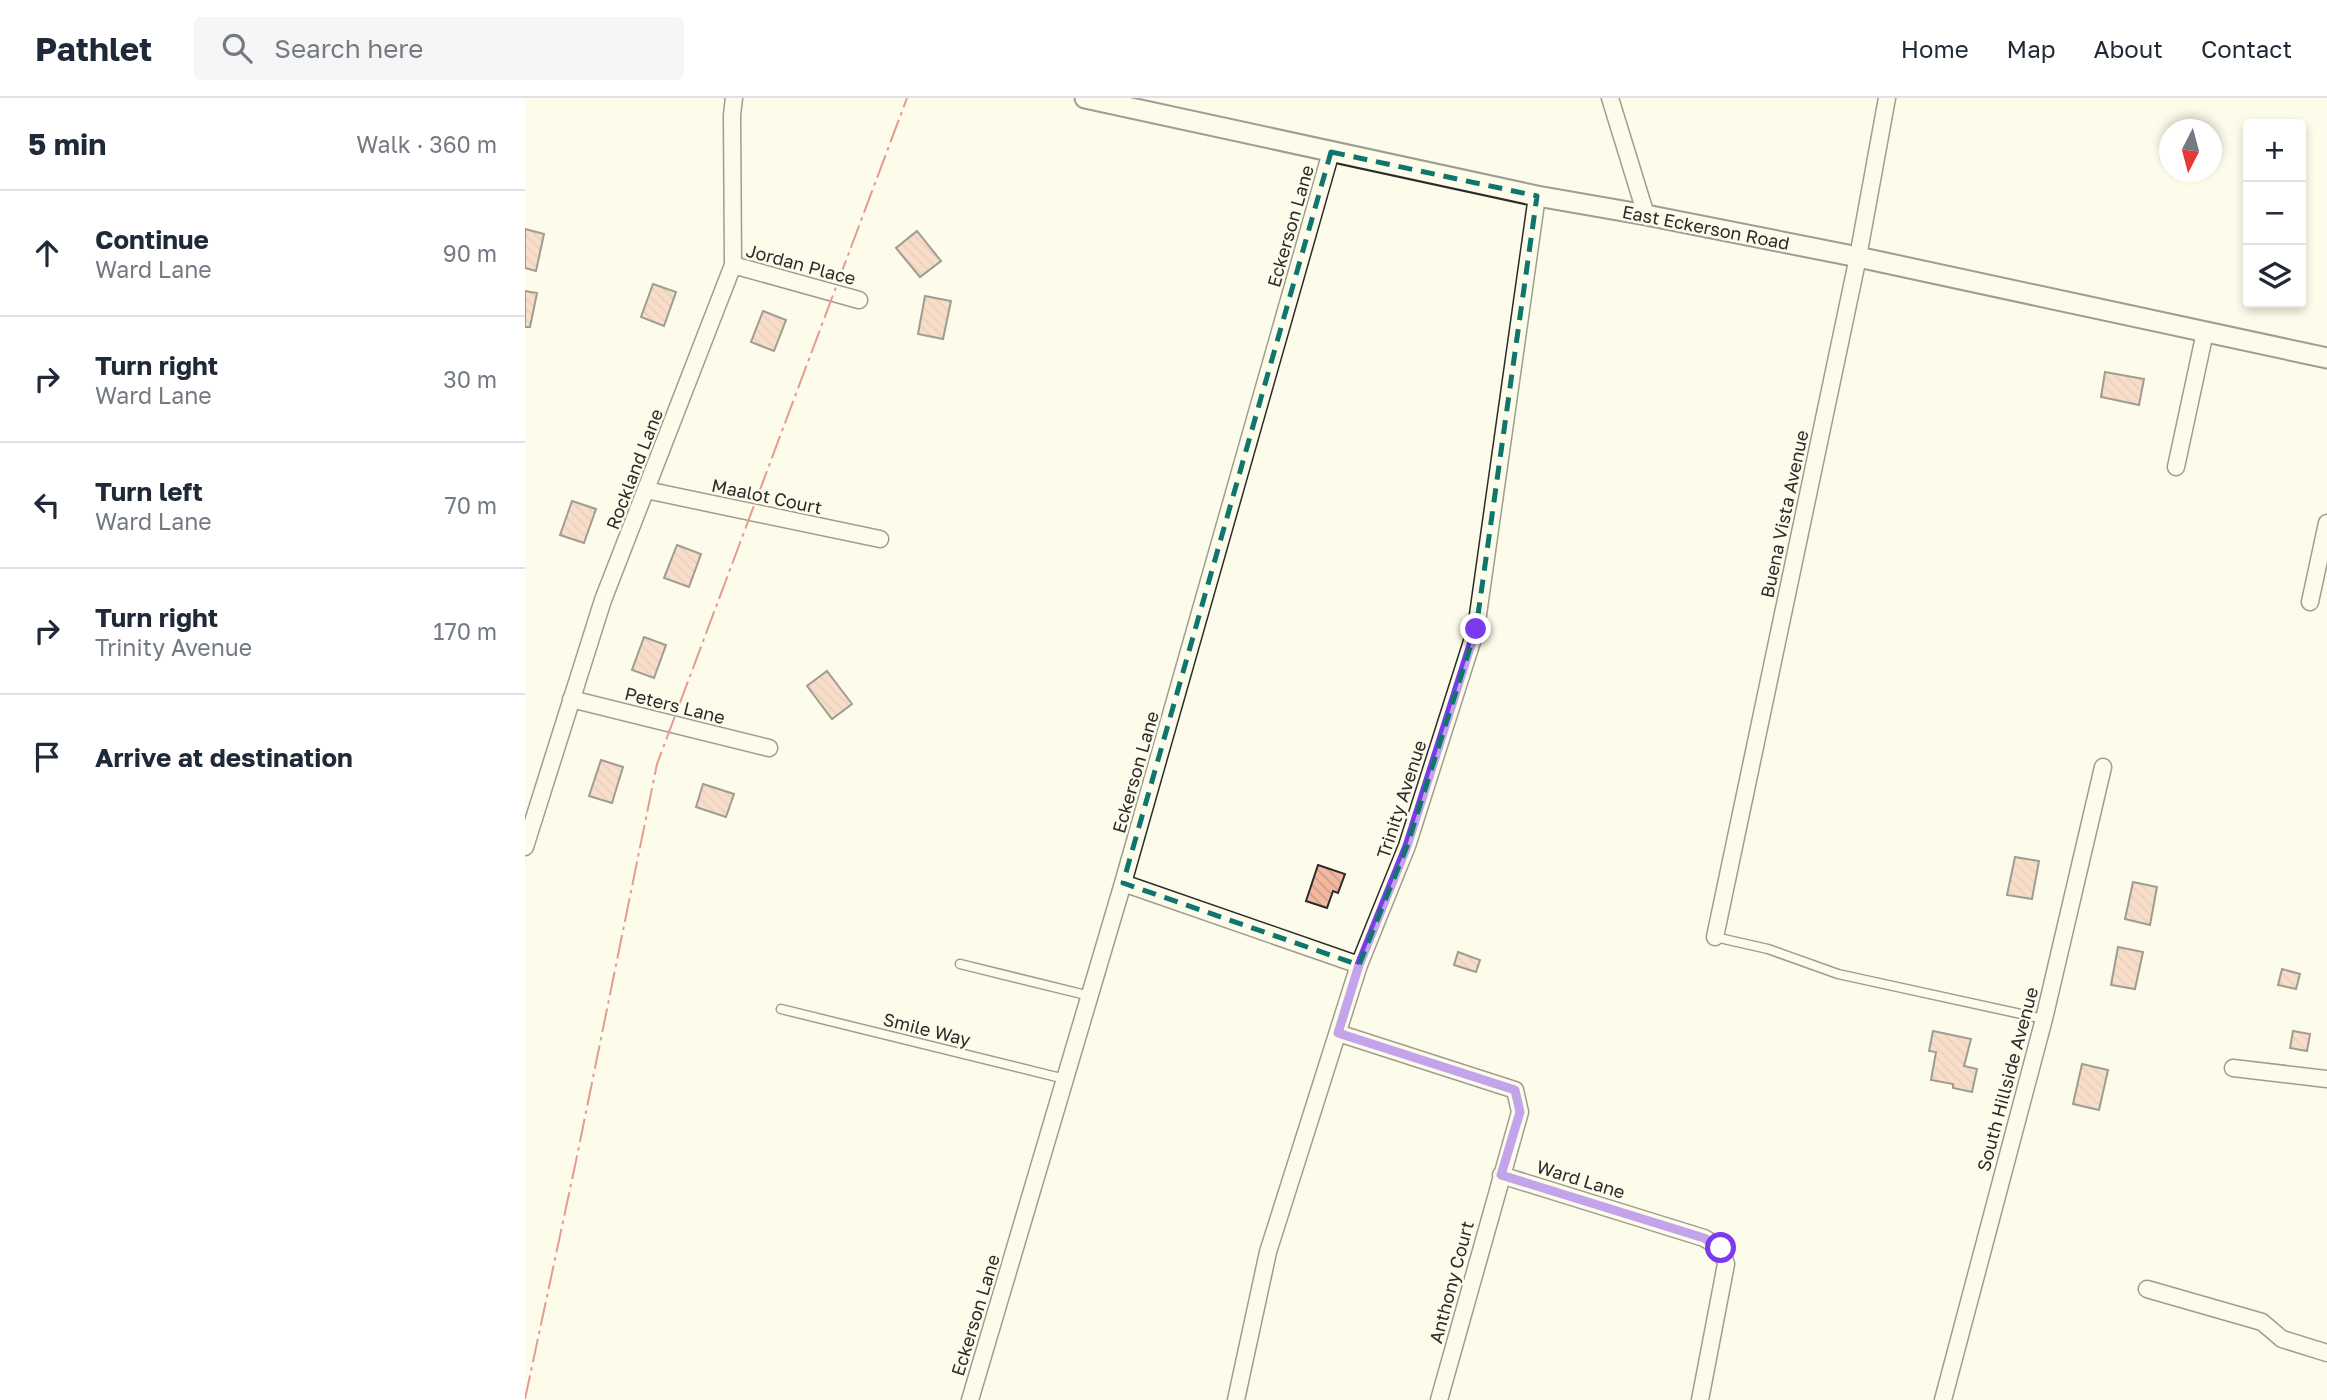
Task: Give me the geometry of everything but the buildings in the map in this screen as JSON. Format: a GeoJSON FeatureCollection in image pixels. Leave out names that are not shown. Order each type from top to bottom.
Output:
{"type":"FeatureCollection","features":[{"type":"Feature","properties":{"kind":"street","name":"Rockland Lane"},"geometry":{"type":"LineString","coordinates":[[525,847],[603,600],[733,265],[734,98]]}},
{"type":"Feature","properties":{"kind":"street","name":"East Eckerson Road"},"geometry":{"type":"LineString","coordinates":[[1085,98],[1537,196],[1858,257],[2327,358]]}},
{"type":"Feature","properties":{"kind":"street"},"geometry":{"type":"LineString","coordinates":[[1609,98],[1646,215]]}},
{"type":"Feature","properties":{"kind":"street","name":"Buena Vista Avenue"},"geometry":{"type":"LineString","coordinates":[[1715,937],[1858,257],[1887,98]]}},
{"type":"Feature","properties":{"kind":"street","name":"Eckerson Lane"},"geometry":{"type":"LineString","coordinates":[[969,1400],[1123,883],[1331,152]]}},
{"type":"Feature","properties":{"kind":"street","name":"Trinity Avenue"},"geometry":{"type":"LineString","coordinates":[[1236,1400],[1268,1252],[1359,965],[1407,846],[1476,629],[1537,196]]}},
{"type":"Feature","properties":{"kind":"street","name":"Jordan Place"},"geometry":{"type":"LineString","coordinates":[[733,265],[859,300]]}},
{"type":"Feature","properties":{"kind":"street"},"geometry":{"type":"LineString","coordinates":[[2176,467],[2205,332]]}},
{"type":"Feature","properties":{"kind":"street","name":"Maalot Court"},"geometry":{"type":"LineString","coordinates":[[646,490],[880,539]]}},
{"type":"Feature","properties":{"kind":"street"},"geometry":{"type":"LineString","coordinates":[[2310,602],[2327,523]]}},
{"type":"Feature","properties":{"kind":"street","name":"Peters Lane"},"geometry":{"type":"LineString","coordinates":[[571,699],[769,748]]}},
{"type":"Feature","properties":{"kind":"street","name":"South Hillside Avenue"},"geometry":{"type":"LineString","coordinates":[[1943,1400],[2044,1019],[2103,767]]}},
{"type":"Feature","properties":{"kind":"street"},"geometry":{"type":"LineString","coordinates":[[1123,883],[1359,965]]}},
{"type":"Feature","properties":{"kind":"street"},"geometry":{"type":"LineString","coordinates":[[1338,1033],[1515,1090],[1520,1112],[1501,1175]]}},
{"type":"Feature","properties":{"kind":"street"},"geometry":{"type":"LineString","coordinates":[[2233,1068],[2327,1079]]}},
{"type":"Feature","properties":{"kind":"street","name":"Anthony Court"},"geometry":{"type":"LineString","coordinates":[[1439,1400],[1501,1175]]}},
{"type":"Feature","properties":{"kind":"street","name":"Ward Lane"},"geometry":{"type":"LineString","coordinates":[[1501,1175],[1704,1238],[1721,1248],[1726,1264],[1700,1400]]}},
{"type":"Feature","properties":{"kind":"street"},"geometry":{"type":"LineString","coordinates":[[2147,1289],[2262,1322],[2282,1339],[2327,1353]]}},
{"type":"Feature","properties":{"kind":"lane"},"geometry":{"type":"LineString","coordinates":[[1715,937],[1768,949],[1838,974],[2044,1019]]}},
{"type":"Feature","properties":{"kind":"lane"},"geometry":{"type":"LineString","coordinates":[[960,964],[1090,996]]}},
{"type":"Feature","properties":{"kind":"lane","name":"Smile Way"},"geometry":{"type":"LineString","coordinates":[[781,1009],[1065,1079]]}},
{"type":"Feature","properties":{"kind":"highlighted area"},"geometry":{"type":"Polygon","coordinates":[[[1331,152],[1537,196],[1476,629],[1407,846],[1359,965],[1123,883],[1331,152]]]}},
{"type":"Feature","properties":{"kind":"power"},"geometry":{"type":"LineString","coordinates":[[525,1399],[657,764],[907,98]]}},
{"type":"Feature","properties":{"kind":"route"},"geometry":{"type":"LineString","coordinates":[[1476,629],[1407,846],[1359,965],[1338,1033],[1515,1090],[1520,1112],[1501,1175],[1704,1238],[1721,1248]]}}]}
